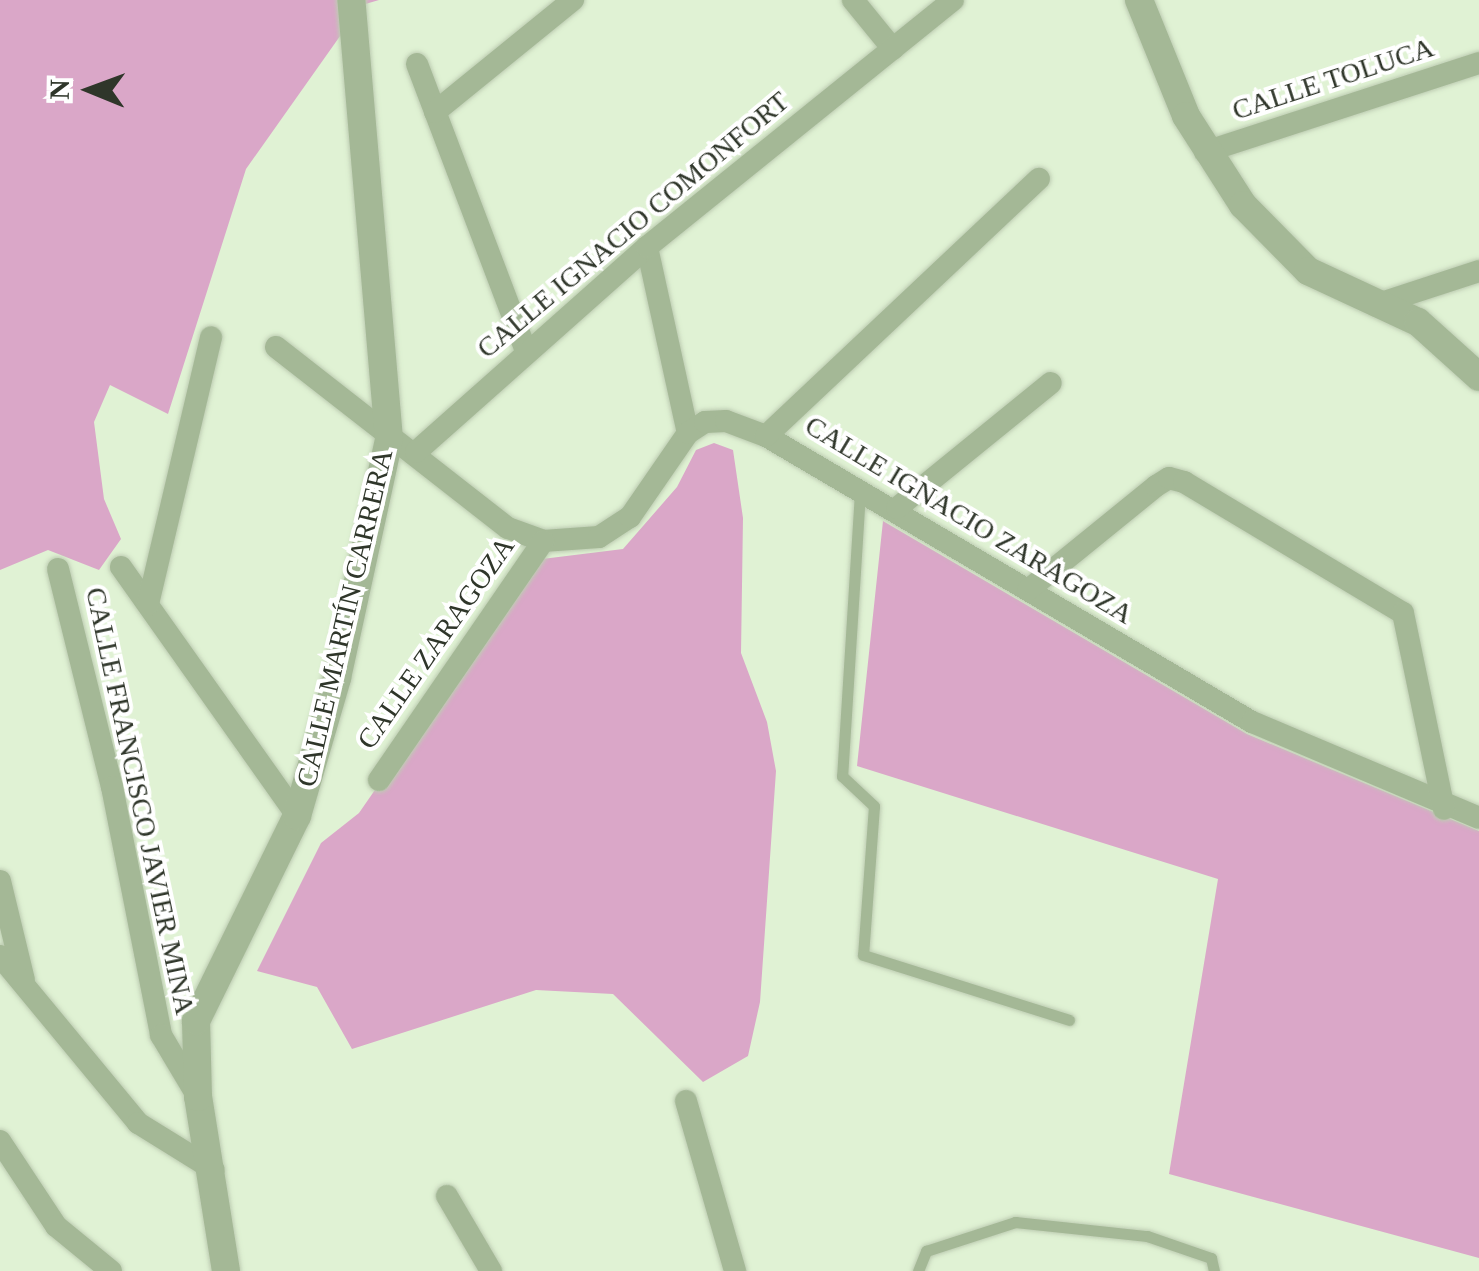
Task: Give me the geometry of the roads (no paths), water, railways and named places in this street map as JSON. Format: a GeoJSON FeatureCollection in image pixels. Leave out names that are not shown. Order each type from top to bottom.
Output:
{"type":"FeatureCollection","features":[{"type":"Feature","properties":{"kind":"street","name":"CALLE MARTÍN CARRERA"},"geometry":{"type":"LineString","coordinates":[[226,1271],[214,1170],[198,1097],[196,1020],[297,816],[336,678],[389,439],[351,0]]}},
{"type":"Feature","properties":{"kind":"street"},"geometry":{"type":"LineString","coordinates":[[436,112],[572,0]]}},
{"type":"Feature","properties":{"kind":"street"},"geometry":{"type":"LineString","coordinates":[[853,0],[894,49]]}},
{"type":"Feature","properties":{"kind":"street","name":"CALLE IGNACIO COMONFORT"},"geometry":{"type":"LineString","coordinates":[[416,452],[647,247],[953,0]]}},
{"type":"Feature","properties":{"kind":"street"},"geometry":{"type":"LineString","coordinates":[[1139,0],[1205,152],[1243,205],[1308,271],[1374,305],[1418,322],[1479,377]]}},
{"type":"Feature","properties":{"kind":"street","name":"CALLE TOLUCA"},"geometry":{"type":"LineString","coordinates":[[1205,152],[1479,63]]}},
{"type":"Feature","properties":{"kind":"street"},"geometry":{"type":"LineString","coordinates":[[417,64],[526,351]]}},
{"type":"Feature","properties":{"kind":"street"},"geometry":{"type":"LineString","coordinates":[[766,436],[1039,179]]}},
{"type":"Feature","properties":{"kind":"street"},"geometry":{"type":"LineString","coordinates":[[276,347],[389,439],[416,452],[508,528],[544,541],[599,538],[630,518],[688,433],[647,247]]}},
{"type":"Feature","properties":{"kind":"street"},"geometry":{"type":"LineString","coordinates":[[1374,305],[1479,271]]}},
{"type":"Feature","properties":{"kind":"street"},"geometry":{"type":"LineString","coordinates":[[148,604],[211,336]]}},
{"type":"Feature","properties":{"kind":"street"},"geometry":{"type":"LineString","coordinates":[[898,508],[1051,384]]}},
{"type":"Feature","properties":{"kind":"street","name":"CALLE IGNACIO ZARAGOZA"},"geometry":{"type":"LineString","coordinates":[[688,433],[704,422],[726,421],[766,436],[898,508],[1252,722],[1444,809],[1479,818]]}},
{"type":"Feature","properties":{"kind":"street"},"geometry":{"type":"LineString","coordinates":[[1028,590],[1156,486],[1169,478],[1184,482],[1403,612],[1444,809]]}},
{"type":"Feature","properties":{"kind":"street","name":"CALLE ZARAGOZA"},"geometry":{"type":"LineString","coordinates":[[379,780],[544,541]]}},
{"type":"Feature","properties":{"kind":"street"},"geometry":{"type":"LineString","coordinates":[[121,567],[297,816]]}},
{"type":"Feature","properties":{"kind":"street","name":"CALLE FRANCISCO JAVIER MINA"},"geometry":{"type":"LineString","coordinates":[[58,570],[112,786],[161,1035],[198,1097]]}},
{"type":"Feature","properties":{"kind":"street"},"geometry":{"type":"LineString","coordinates":[[0,881],[24,984]]}},
{"type":"Feature","properties":{"kind":"street"},"geometry":{"type":"LineString","coordinates":[[0,956],[138,1123],[214,1170]]}},
{"type":"Feature","properties":{"kind":"street"},"geometry":{"type":"LineString","coordinates":[[686,1101],[735,1271]]}},
{"type":"Feature","properties":{"kind":"street"},"geometry":{"type":"LineString","coordinates":[[0,1141],[56,1226],[111,1271]]}},
{"type":"Feature","properties":{"kind":"street"},"geometry":{"type":"LineString","coordinates":[[448,1196],[491,1271]]}},
{"type":"Feature","properties":{"kind":"lane"},"geometry":{"type":"LineString","coordinates":[[860,488],[842,776],[874,806],[863,955],[1069,1020]]}},
{"type":"Feature","properties":{"kind":"lane"},"geometry":{"type":"LineString","coordinates":[[918,1271],[926,1251],[1015,1222],[1147,1236],[1211,1258],[1214,1271]]}}]}
